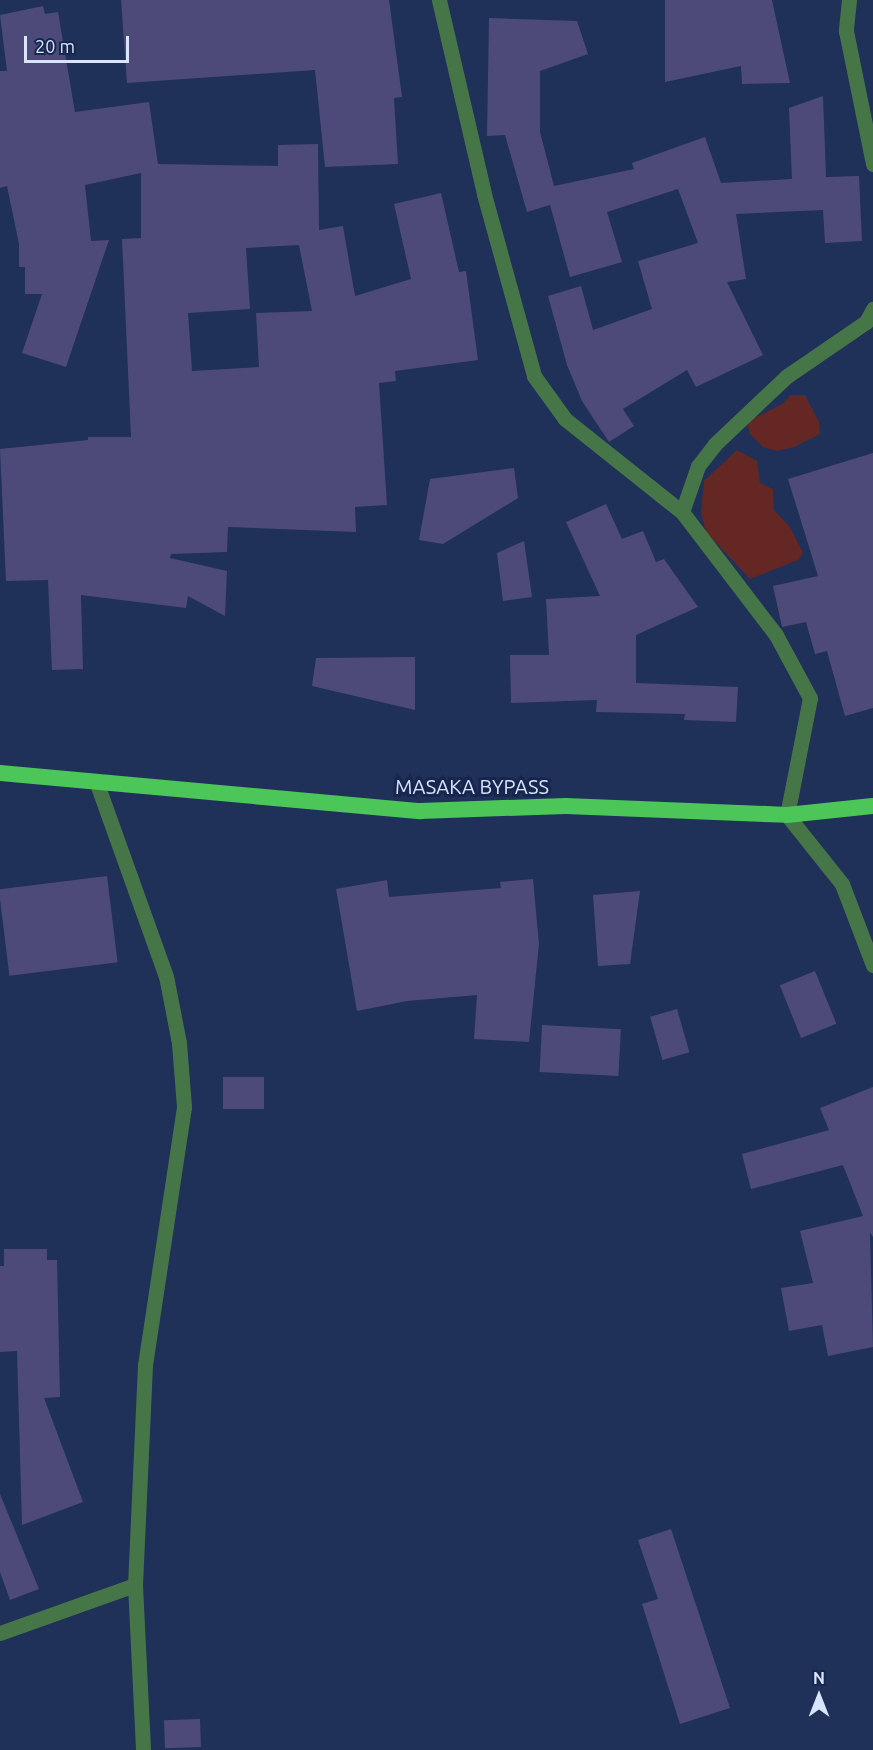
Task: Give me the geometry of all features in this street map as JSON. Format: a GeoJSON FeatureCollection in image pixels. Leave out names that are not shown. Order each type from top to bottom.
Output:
{"type":"FeatureCollection","features":[{"type":"Feature","properties":{"kind":"highway","name":"MASAKA BYPASS"},"geometry":{"type":"LineString","coordinates":[[0,773],[420,811],[566,806],[787,815],[873,806]]}},
{"type":"Feature","properties":{"kind":"street"},"geometry":{"type":"LineString","coordinates":[[439,0],[484,194],[534,376],[565,419],[682,512],[776,635],[810,698],[787,815],[842,884],[873,965]]}},
{"type":"Feature","properties":{"kind":"street"},"geometry":{"type":"LineString","coordinates":[[849,0],[846,31],[873,164]]}},
{"type":"Feature","properties":{"kind":"street"},"geometry":{"type":"LineString","coordinates":[[682,512],[698,466],[715,444],[787,376],[866,322],[873,309]]}},
{"type":"Feature","properties":{"kind":"street"},"geometry":{"type":"LineString","coordinates":[[96,781],[166,976],[179,1043],[184,1107],[145,1365],[135,1584],[143,1750]]}},
{"type":"Feature","properties":{"kind":"street"},"geometry":{"type":"LineString","coordinates":[[0,1633],[135,1584]]}},
{"type":"Feature","properties":{"kind":"shaded area"},"geometry":{"type":"Polygon","coordinates":[[[790,395],[805,395],[819,422],[820,434],[794,447],[777,451],[763,447],[750,434],[747,422],[784,403],[790,395]]]}},
{"type":"Feature","properties":{"kind":"shaded area"},"geometry":{"type":"Polygon","coordinates":[[[737,450],[757,461],[760,483],[773,489],[774,510],[790,527],[803,553],[798,560],[750,579],[706,532],[701,513],[704,481],[737,450]]]}},
{"type":"Feature","properties":{"kind":"building"},"geometry":{"type":"Polygon","coordinates":[[[121,0],[389,0],[402,97],[394,98],[398,164],[325,167],[315,70],[127,83],[121,0]]]}},
{"type":"Feature","properties":{"kind":"building"},"geometry":{"type":"Polygon","coordinates":[[[665,0],[772,0],[790,83],[742,84],[741,66],[665,82],[665,0]]]}},
{"type":"Feature","properties":{"kind":"building"},"geometry":{"type":"Polygon","coordinates":[[[43,6],[45,14],[58,12],[75,112],[149,102],[158,164],[278,166],[278,145],[318,144],[319,230],[343,226],[355,296],[411,279],[394,204],[441,193],[459,272],[466,271],[478,360],[395,371],[396,381],[379,383],[387,505],[355,507],[356,532],[228,527],[227,552],[171,554],[170,558],[227,571],[225,616],[188,596],[186,608],[81,595],[83,669],[52,670],[48,580],[6,581],[0,449],[88,440],[88,437],[131,437],[122,239],[141,238],[141,173],[85,185],[91,241],[109,240],[66,367],[22,353],[42,294],[25,294],[25,267],[19,267],[19,244],[7,186],[0,188],[0,71],[7,71],[0,15],[43,6]],[[299,245],[246,248],[250,309],[188,313],[192,371],[259,367],[256,313],[312,311],[299,245]]]}},
{"type":"Feature","properties":{"kind":"building"},"geometry":{"type":"Polygon","coordinates":[[[489,18],[577,21],[588,54],[540,71],[540,132],[554,186],[634,169],[632,163],[705,137],[721,183],[792,179],[789,108],[823,96],[826,177],[859,176],[862,241],[825,243],[823,210],[736,214],[746,279],[727,282],[763,355],[696,387],[687,370],[623,409],[634,426],[609,442],[582,401],[567,365],[548,296],[581,286],[593,330],[652,309],[638,261],[698,243],[678,189],[607,212],[622,262],[570,277],[550,205],[527,212],[505,135],[487,136],[489,18]]]}},
{"type":"Feature","properties":{"kind":"building"},"geometry":{"type":"Polygon","coordinates":[[[873,453],[873,708],[845,716],[827,651],[815,654],[806,622],[782,627],[773,586],[818,576],[788,479],[873,453]]]}},
{"type":"Feature","properties":{"kind":"building"},"geometry":{"type":"Polygon","coordinates":[[[514,468],[518,498],[443,544],[419,540],[430,479],[514,468]]]}},
{"type":"Feature","properties":{"kind":"building"},"geometry":{"type":"Polygon","coordinates":[[[606,504],[622,539],[643,531],[656,562],[664,559],[698,607],[636,635],[636,683],[738,687],[736,722],[684,720],[685,714],[596,712],[597,700],[511,703],[510,655],[549,655],[546,599],[600,596],[566,522],[606,504]]]}},
{"type":"Feature","properties":{"kind":"building"},"geometry":{"type":"Polygon","coordinates":[[[524,541],[532,597],[503,601],[497,553],[524,541]]]}},
{"type":"Feature","properties":{"kind":"building"},"geometry":{"type":"Polygon","coordinates":[[[415,657],[415,710],[312,686],[316,658],[415,657]]]}},
{"type":"Feature","properties":{"kind":"building"},"geometry":{"type":"Polygon","coordinates":[[[107,876],[118,962],[9,976],[0,889],[107,876]]]}},
{"type":"Feature","properties":{"kind":"building"},"geometry":{"type":"Polygon","coordinates":[[[533,879],[539,944],[529,1042],[474,1039],[477,995],[407,1001],[357,1011],[336,889],[387,880],[389,897],[501,888],[500,882],[533,879]]]}},
{"type":"Feature","properties":{"kind":"building"},"geometry":{"type":"Polygon","coordinates":[[[640,891],[630,964],[598,966],[593,895],[640,891]]]}},
{"type":"Feature","properties":{"kind":"building"},"geometry":{"type":"Polygon","coordinates":[[[815,971],[836,1024],[801,1038],[780,985],[815,971]]]}},
{"type":"Feature","properties":{"kind":"building"},"geometry":{"type":"Polygon","coordinates":[[[677,1009],[689,1052],[662,1060],[650,1017],[677,1009]]]}},
{"type":"Feature","properties":{"kind":"building"},"geometry":{"type":"Polygon","coordinates":[[[542,1025],[621,1029],[618,1076],[540,1072],[542,1025]]]}},
{"type":"Feature","properties":{"kind":"building"},"geometry":{"type":"Polygon","coordinates":[[[223,1077],[264,1077],[264,1109],[223,1109],[223,1077]]]}},
{"type":"Feature","properties":{"kind":"building"},"geometry":{"type":"Polygon","coordinates":[[[873,1087],[873,1237],[870,1233],[873,1347],[828,1356],[822,1325],[789,1331],[781,1288],[813,1283],[800,1231],[863,1216],[843,1165],[751,1189],[742,1154],[829,1130],[820,1108],[873,1087]]]}},
{"type":"Feature","properties":{"kind":"building"},"geometry":{"type":"Polygon","coordinates":[[[4,1249],[47,1249],[47,1260],[57,1260],[60,1397],[44,1398],[83,1502],[22,1525],[17,1351],[0,1352],[0,1266],[4,1266],[4,1249]]]}},
{"type":"Feature","properties":{"kind":"building"},"geometry":{"type":"Polygon","coordinates":[[[0,1494],[39,1589],[10,1600],[0,1572],[0,1494]]]}},
{"type":"Feature","properties":{"kind":"building"},"geometry":{"type":"Polygon","coordinates":[[[671,1529],[730,1708],[680,1724],[642,1604],[658,1599],[638,1540],[671,1529]]]}},
{"type":"Feature","properties":{"kind":"building"},"geometry":{"type":"Polygon","coordinates":[[[200,1719],[201,1747],[165,1748],[164,1720],[200,1719]]]}}]}
